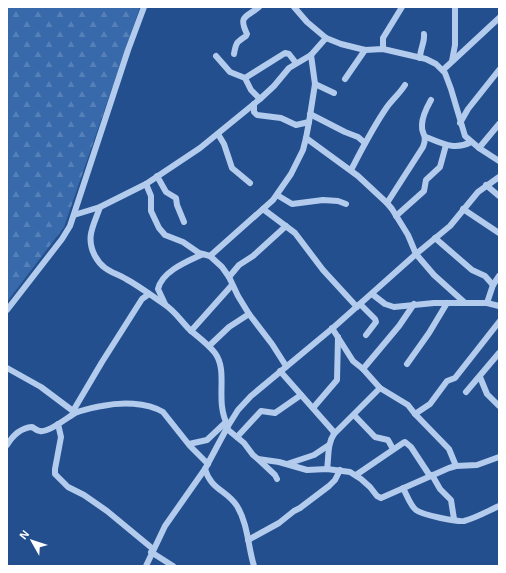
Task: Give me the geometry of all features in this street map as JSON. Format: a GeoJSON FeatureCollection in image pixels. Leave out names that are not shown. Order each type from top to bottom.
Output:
{"type":"FeatureCollection","features":[{"type":"Feature","properties":{"kind":"street"},"geometry":{"type":"LineString","coordinates":[[7,310],[62,239],[70,226],[128,50],[144,7]]}},
{"type":"Feature","properties":{"kind":"street"},"geometry":{"type":"LineString","coordinates":[[234,54],[235,46],[238,40],[247,34],[243,20],[259,7]]}},
{"type":"Feature","properties":{"kind":"street"},"geometry":{"type":"LineString","coordinates":[[294,7],[307,22],[326,38],[341,44],[365,50],[382,49],[431,61],[443,70],[451,89],[465,136],[479,148],[499,160]]}},
{"type":"Feature","properties":{"kind":"street"},"geometry":{"type":"LineString","coordinates":[[382,49],[383,38],[402,7]]}},
{"type":"Feature","properties":{"kind":"street"},"geometry":{"type":"LineString","coordinates":[[452,61],[455,46],[455,7]]}},
{"type":"Feature","properties":{"kind":"street"},"geometry":{"type":"LineString","coordinates":[[443,70],[499,18]]}},
{"type":"Feature","properties":{"kind":"street"},"geometry":{"type":"LineString","coordinates":[[420,58],[424,34]]}},
{"type":"Feature","properties":{"kind":"street"},"geometry":{"type":"LineString","coordinates":[[74,215],[100,207],[146,184],[200,148],[260,99],[274,86],[289,68],[311,55],[326,38]]}},
{"type":"Feature","properties":{"kind":"street"},"geometry":{"type":"LineString","coordinates":[[345,78],[365,50]]}},
{"type":"Feature","properties":{"kind":"street"},"geometry":{"type":"LineString","coordinates":[[245,78],[285,53],[289,54],[296,63]]}},
{"type":"Feature","properties":{"kind":"street"},"geometry":{"type":"LineString","coordinates":[[210,256],[264,209],[291,174],[306,138],[309,122],[315,84],[311,55]]}},
{"type":"Feature","properties":{"kind":"street"},"geometry":{"type":"LineString","coordinates":[[216,56],[230,72],[245,78],[251,90],[260,99]]}},
{"type":"Feature","properties":{"kind":"street"},"geometry":{"type":"LineString","coordinates":[[460,123],[468,109],[499,70]]}},
{"type":"Feature","properties":{"kind":"street"},"geometry":{"type":"LineString","coordinates":[[315,84],[334,93]]}},
{"type":"Feature","properties":{"kind":"street"},"geometry":{"type":"LineString","coordinates":[[351,170],[365,143],[388,106],[405,85]]}},
{"type":"Feature","properties":{"kind":"street"},"geometry":{"type":"LineString","coordinates":[[431,100],[422,123],[422,130],[426,137],[446,145],[458,147],[464,146],[471,142]]}},
{"type":"Feature","properties":{"kind":"street"},"geometry":{"type":"LineString","coordinates":[[254,104],[254,112],[257,115],[281,118],[296,126],[309,122]]}},
{"type":"Feature","properties":{"kind":"street"},"geometry":{"type":"LineString","coordinates":[[310,114],[358,137],[365,143]]}},
{"type":"Feature","properties":{"kind":"street"},"geometry":{"type":"LineString","coordinates":[[479,148],[499,124]]}},
{"type":"Feature","properties":{"kind":"street"},"geometry":{"type":"LineString","coordinates":[[218,134],[224,144],[229,163],[232,168],[250,183]]}},
{"type":"Feature","properties":{"kind":"street"},"geometry":{"type":"LineString","coordinates":[[387,203],[423,147],[426,137]]}},
{"type":"Feature","properties":{"kind":"street"},"geometry":{"type":"LineString","coordinates":[[306,138],[351,170],[387,203],[408,235],[416,254],[434,275],[464,302]]}},
{"type":"Feature","properties":{"kind":"street"},"geometry":{"type":"LineString","coordinates":[[396,216],[424,191],[426,180],[440,166],[446,145]]}},
{"type":"Feature","properties":{"kind":"street"},"geometry":{"type":"LineString","coordinates":[[157,176],[166,192],[176,198],[177,205],[184,222]]}},
{"type":"Feature","properties":{"kind":"street"},"geometry":{"type":"LineString","coordinates":[[146,566],[165,526],[207,467],[227,425],[250,396],[372,294],[453,223],[478,192],[499,177]]}},
{"type":"Feature","properties":{"kind":"street"},"geometry":{"type":"LineString","coordinates":[[146,184],[152,196],[151,211],[158,228],[162,232],[183,242],[200,253],[210,256],[222,267],[249,314],[272,344],[286,366]]}},
{"type":"Feature","properties":{"kind":"street"},"geometry":{"type":"LineString","coordinates":[[486,185],[499,196]]}},
{"type":"Feature","properties":{"kind":"street"},"geometry":{"type":"LineString","coordinates":[[276,195],[292,204],[323,200],[338,201],[346,204]]}},
{"type":"Feature","properties":{"kind":"street"},"geometry":{"type":"LineString","coordinates":[[100,207],[90,234],[95,256],[110,272],[125,278],[166,305],[191,331],[209,346],[218,358],[221,365],[221,399],[227,425],[253,455],[278,479]]}},
{"type":"Feature","properties":{"kind":"street"},"geometry":{"type":"LineString","coordinates":[[264,209],[295,233],[323,270],[375,319],[376,322],[366,335]]}},
{"type":"Feature","properties":{"kind":"street"},"geometry":{"type":"LineString","coordinates":[[463,209],[499,233]]}},
{"type":"Feature","properties":{"kind":"street"},"geometry":{"type":"LineString","coordinates":[[229,277],[239,265],[253,256],[286,226]]}},
{"type":"Feature","properties":{"kind":"street"},"geometry":{"type":"LineString","coordinates":[[435,238],[472,270],[484,276],[493,285]]}},
{"type":"Feature","properties":{"kind":"street"},"geometry":{"type":"LineString","coordinates":[[166,305],[158,289],[164,277],[177,267],[203,254]]}},
{"type":"Feature","properties":{"kind":"street"},"geometry":{"type":"LineString","coordinates":[[487,303],[493,285],[499,276]]}},
{"type":"Feature","properties":{"kind":"street"},"geometry":{"type":"LineString","coordinates":[[191,331],[232,285]]}},
{"type":"Feature","properties":{"kind":"street"},"geometry":{"type":"LineString","coordinates":[[7,445],[22,429],[32,427],[42,432],[52,428],[75,411],[102,362],[142,299],[149,294]]}},
{"type":"Feature","properties":{"kind":"street"},"geometry":{"type":"LineString","coordinates":[[372,294],[390,307],[414,304],[464,302],[487,303],[499,306]]}},
{"type":"Feature","properties":{"kind":"street"},"geometry":{"type":"LineString","coordinates":[[407,364],[426,338],[447,303]]}},
{"type":"Feature","properties":{"kind":"street"},"geometry":{"type":"LineString","coordinates":[[364,369],[399,326],[414,304]]}},
{"type":"Feature","properties":{"kind":"street"},"geometry":{"type":"LineString","coordinates":[[209,346],[229,327],[249,314]]}},
{"type":"Feature","properties":{"kind":"street"},"geometry":{"type":"LineString","coordinates":[[415,414],[430,404],[448,381],[455,378],[499,322]]}},
{"type":"Feature","properties":{"kind":"street"},"geometry":{"type":"LineString","coordinates":[[332,328],[353,361],[364,369],[380,388],[403,402],[415,414],[449,449],[456,466]]}},
{"type":"Feature","properties":{"kind":"street"},"geometry":{"type":"LineString","coordinates":[[313,408],[337,380],[338,337]]}},
{"type":"Feature","properties":{"kind":"street"},"geometry":{"type":"LineString","coordinates":[[466,392],[498,357]]}},
{"type":"Feature","properties":{"kind":"street"},"geometry":{"type":"LineString","coordinates":[[7,368],[41,387],[75,411],[103,405],[139,404],[155,408],[163,412],[207,467],[211,482],[236,505],[241,513],[254,566]]}},
{"type":"Feature","properties":{"kind":"street"},"geometry":{"type":"LineString","coordinates":[[280,371],[334,434]]}},
{"type":"Feature","properties":{"kind":"street"},"geometry":{"type":"LineString","coordinates":[[480,377],[487,394],[499,406]]}},
{"type":"Feature","properties":{"kind":"street"},"geometry":{"type":"LineString","coordinates":[[327,469],[329,446],[334,434],[380,388]]}},
{"type":"Feature","properties":{"kind":"street"},"geometry":{"type":"LineString","coordinates":[[237,437],[261,412],[274,413],[301,395]]}},
{"type":"Feature","properties":{"kind":"street"},"geometry":{"type":"LineString","coordinates":[[354,415],[375,437],[388,440],[393,449]]}},
{"type":"Feature","properties":{"kind":"street"},"geometry":{"type":"LineString","coordinates":[[58,424],[61,437],[54,469],[55,474],[68,487],[84,495],[107,511],[152,551],[173,566]]}},
{"type":"Feature","properties":{"kind":"street"},"geometry":{"type":"LineString","coordinates":[[189,444],[207,440],[227,425]]}},
{"type":"Feature","properties":{"kind":"street"},"geometry":{"type":"LineString","coordinates":[[356,475],[393,449],[403,443],[407,444],[440,489],[451,500],[454,519]]}},
{"type":"Feature","properties":{"kind":"street"},"geometry":{"type":"LineString","coordinates":[[287,464],[314,455],[329,446]]}},
{"type":"Feature","properties":{"kind":"street"},"geometry":{"type":"LineString","coordinates":[[258,459],[287,464],[307,470],[327,469],[350,472],[370,487],[378,497],[383,497],[448,468],[477,465],[499,457]]}},
{"type":"Feature","properties":{"kind":"street"},"geometry":{"type":"LineString","coordinates":[[248,540],[279,524],[294,511],[329,486],[340,470]]}},
{"type":"Feature","properties":{"kind":"street"},"geometry":{"type":"LineString","coordinates":[[404,488],[413,507],[422,514],[459,521],[466,520],[499,506]]}},
{"type":"Feature","properties":{"kind":"green space"},"geometry":{"type":"Polygon","coordinates":[[[7,7],[140,7],[64,227],[7,302],[7,7]]]}}]}
